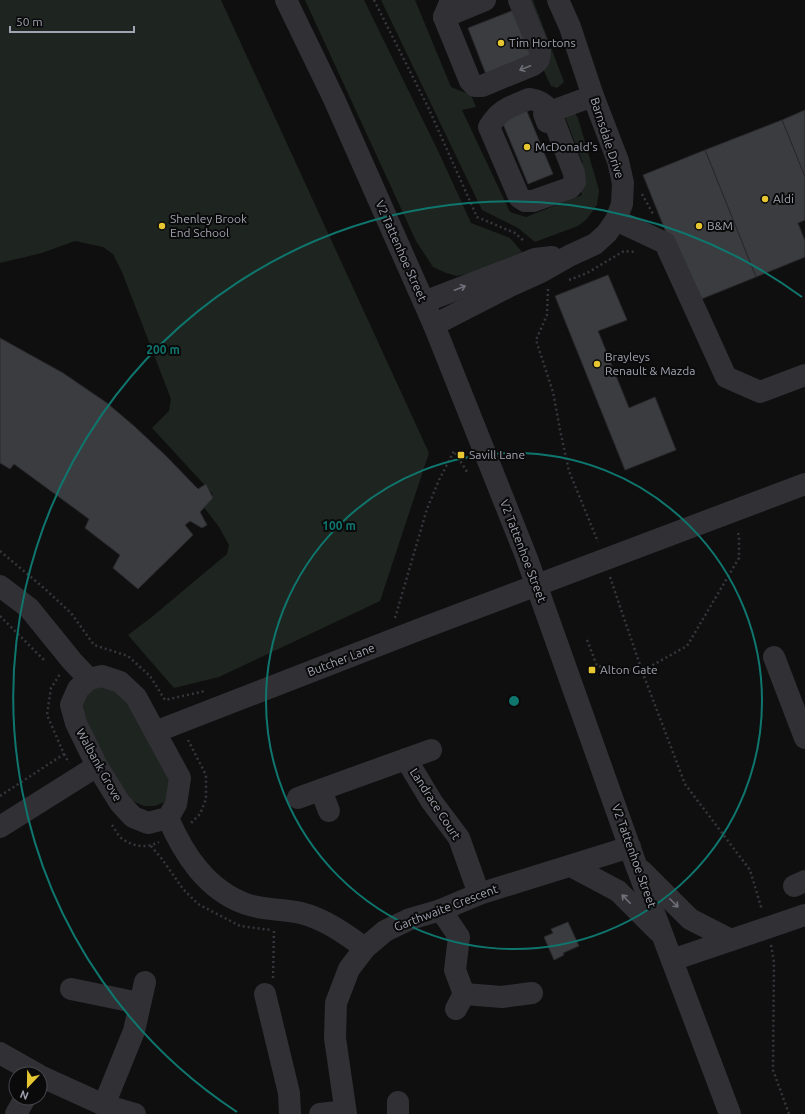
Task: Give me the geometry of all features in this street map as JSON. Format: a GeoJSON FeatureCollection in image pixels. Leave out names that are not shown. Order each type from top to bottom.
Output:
{"type":"FeatureCollection","features":[{"type":"Feature","properties":{"kind":"street","name":"V2 Tattenhoe Street"},"geometry":{"type":"LineString","coordinates":[[286,0],[334,99],[434,324],[526,556],[633,856],[730,1114]]}},
{"type":"Feature","properties":{"kind":"street"},"geometry":{"type":"LineString","coordinates":[[485,0],[448,8],[470,81],[475,86],[482,86],[538,62],[540,58],[540,51],[519,0]]}},
{"type":"Feature","properties":{"kind":"street","name":"Barnsdale Drive"},"geometry":{"type":"LineString","coordinates":[[434,324],[595,244],[607,233],[616,220],[622,204],[623,184],[618,161],[593,96],[570,27],[558,0]]}},
{"type":"Feature","properties":{"kind":"street"},"geometry":{"type":"LineString","coordinates":[[550,111],[593,96]]}},
{"type":"Feature","properties":{"kind":"street"},"geometry":{"type":"LineString","coordinates":[[529,99],[536,100],[546,105],[550,111],[574,173],[575,182],[570,188],[533,201],[525,201],[519,197],[489,127],[500,112],[529,99]]}},
{"type":"Feature","properties":{"kind":"street"},"geometry":{"type":"LineString","coordinates":[[616,220],[665,243],[726,377],[760,392],[805,375]]}},
{"type":"Feature","properties":{"kind":"street","name":"Barnsdale Drive"},"geometry":{"type":"LineString","coordinates":[[424,302],[535,259],[569,256]]}},
{"type":"Feature","properties":{"kind":"street"},"geometry":{"type":"LineString","coordinates":[[730,512],[805,484]]}},
{"type":"Feature","properties":{"kind":"street","name":"Butcher Lane"},"geometry":{"type":"LineString","coordinates":[[155,732],[423,628],[730,512]]}},
{"type":"Feature","properties":{"kind":"street"},"geometry":{"type":"LineString","coordinates":[[0,586],[29,608],[63,669],[89,679],[102,676],[120,682],[136,697],[180,778],[172,827],[180,845],[193,865],[220,890],[247,904],[301,913],[332,925],[365,948]]}},
{"type":"Feature","properties":{"kind":"street"},"geometry":{"type":"LineString","coordinates":[[774,657],[800,710],[805,738]]}},
{"type":"Feature","properties":{"kind":"street","name":"Walbank Grove"},"geometry":{"type":"LineString","coordinates":[[89,679],[78,689],[71,705],[76,723],[97,766],[120,803],[133,817],[148,823],[172,827]]}},
{"type":"Feature","properties":{"kind":"street","name":"Landrace Court"},"geometry":{"type":"LineString","coordinates":[[298,798],[431,750]]}},
{"type":"Feature","properties":{"kind":"street","name":"Landrace Court"},"geometry":{"type":"LineString","coordinates":[[406,760],[432,802],[459,838],[479,894]]}},
{"type":"Feature","properties":{"kind":"street"},"geometry":{"type":"LineString","coordinates":[[0,827],[97,766]]}},
{"type":"Feature","properties":{"kind":"street"},"geometry":{"type":"LineString","coordinates":[[321,790],[329,811]]}},
{"type":"Feature","properties":{"kind":"street"},"geometry":{"type":"LineString","coordinates":[[633,856],[690,919],[731,940]]}},
{"type":"Feature","properties":{"kind":"street","name":"Garthwaite Crescent"},"geometry":{"type":"LineString","coordinates":[[346,1112],[335,1038],[336,1003],[349,969],[365,948],[385,931],[410,919],[441,910],[479,894],[571,866],[633,856]]}},
{"type":"Feature","properties":{"kind":"street"},"geometry":{"type":"LineString","coordinates":[[571,866],[618,891],[663,936]]}},
{"type":"Feature","properties":{"kind":"street"},"geometry":{"type":"LineString","coordinates":[[441,910],[459,938],[455,970],[460,1002],[532,993]]}},
{"type":"Feature","properties":{"kind":"street"},"geometry":{"type":"LineString","coordinates":[[672,960],[805,915]]}},
{"type":"Feature","properties":{"kind":"street"},"geometry":{"type":"LineString","coordinates":[[104,1105],[134,1031],[139,1003],[145,982]]}},
{"type":"Feature","properties":{"kind":"street"},"geometry":{"type":"LineString","coordinates":[[71,989],[139,1003]]}},
{"type":"Feature","properties":{"kind":"street"},"geometry":{"type":"LineString","coordinates":[[265,994],[289,1093],[290,1114]]}},
{"type":"Feature","properties":{"kind":"street"},"geometry":{"type":"LineString","coordinates":[[0,1053],[23,1066]]}},
{"type":"Feature","properties":{"kind":"street"},"geometry":{"type":"LineString","coordinates":[[48,1080],[104,1105],[135,1114]]}},
{"type":"Feature","properties":{"kind":"street"},"geometry":{"type":"LineString","coordinates":[[320,1114],[346,1112]]}},
{"type":"Feature","properties":{"kind":"path"},"geometry":{"type":"LineString","coordinates":[[374,0],[428,107],[477,217],[515,233],[529,246],[535,259]]}},
{"type":"Feature","properties":{"kind":"path"},"geometry":{"type":"LineString","coordinates":[[548,287],[547,315],[536,340],[553,392],[569,472],[599,544]]}},
{"type":"Feature","properties":{"kind":"path"},"geometry":{"type":"LineString","coordinates":[[394,619],[427,509],[439,480],[454,452],[467,472]]}},
{"type":"Feature","properties":{"kind":"path"},"geometry":{"type":"LineString","coordinates":[[587,640],[596,666],[642,671],[687,646],[739,558],[740,536],[730,512]]}},
{"type":"Feature","properties":{"kind":"path"},"geometry":{"type":"LineString","coordinates":[[0,551],[71,613],[94,645],[128,656],[150,676],[179,723],[206,774],[206,799],[200,814],[190,824],[172,827],[151,846],[139,846],[123,840],[110,821]]}},
{"type":"Feature","properties":{"kind":"path"},"geometry":{"type":"LineString","coordinates":[[610,574],[642,671],[685,784],[750,870],[768,928],[774,962],[773,1070],[789,1114]]}},
{"type":"Feature","properties":{"kind":"path"},"geometry":{"type":"LineString","coordinates":[[0,616],[47,662]]}},
{"type":"Feature","properties":{"kind":"path"},"geometry":{"type":"LineString","coordinates":[[79,777],[64,754],[47,715],[51,688],[63,669],[94,645]]}},
{"type":"Feature","properties":{"kind":"path"},"geometry":{"type":"LineString","coordinates":[[165,700],[207,690]]}},
{"type":"Feature","properties":{"kind":"path"},"geometry":{"type":"LineString","coordinates":[[0,796],[64,754]]}},
{"type":"Feature","properties":{"kind":"shaded area","name":"Shenley Brook End School"},"geometry":{"type":"Polygon","coordinates":[[[0,0],[221,0],[429,453],[380,601],[219,677],[174,688],[128,635],[227,554],[229,545],[219,527],[203,506],[213,494],[152,428],[169,411],[171,399],[122,272],[113,254],[103,247],[75,241],[42,253],[0,263],[0,0]]]}},
{"type":"Feature","properties":{"kind":"shaded area"},"geometry":{"type":"Polygon","coordinates":[[[305,0],[364,0],[441,157],[471,223],[510,238],[522,252],[472,273],[457,276],[433,267],[416,241],[305,0]]]}},
{"type":"Feature","properties":{"kind":"shaded area"},"geometry":{"type":"Polygon","coordinates":[[[381,0],[415,0],[451,87],[471,95],[476,107],[462,110],[510,212],[526,217],[582,195],[577,182],[574,166],[583,163],[565,117],[574,112],[578,118],[599,190],[597,205],[587,219],[578,226],[535,242],[518,228],[482,210],[381,0]]]}},
{"type":"Feature","properties":{"kind":"shaded area"},"geometry":{"type":"Polygon","coordinates":[[[526,0],[533,0],[564,82],[557,88],[551,86],[542,67],[526,0]]]}},
{"type":"Feature","properties":{"kind":"shaded area"},"geometry":{"type":"Polygon","coordinates":[[[112,683],[132,705],[172,779],[167,801],[155,806],[144,806],[128,799],[102,754],[80,706],[85,690],[112,683]]]}},
{"type":"Feature","properties":{"kind":"building","name":"Tim Hortons"},"geometry":{"type":"Polygon","coordinates":[[[514,10],[534,58],[487,77],[468,28],[514,10]]]}},
{"type":"Feature","properties":{"kind":"building","name":"McDonald's"},"geometry":{"type":"Polygon","coordinates":[[[526,109],[553,174],[528,184],[501,119],[526,109]]]}},
{"type":"Feature","properties":{"kind":"building"},"geometry":{"type":"Polygon","coordinates":[[[805,110],[805,177],[782,120],[805,110]]]}},
{"type":"Feature","properties":{"kind":"building","name":"Aldi"},"geometry":{"type":"Polygon","coordinates":[[[782,120],[805,177],[805,220],[798,223],[805,241],[805,257],[756,277],[705,150],[782,120]]]}},
{"type":"Feature","properties":{"kind":"building","name":"B&M"},"geometry":{"type":"Polygon","coordinates":[[[705,150],[756,277],[694,302],[643,175],[705,150]]]}},
{"type":"Feature","properties":{"kind":"building","name":"Brayleys Renault & Mazda"},"geometry":{"type":"Polygon","coordinates":[[[608,275],[627,320],[598,331],[629,408],[655,397],[676,450],[625,470],[555,296],[608,275]]]}},
{"type":"Feature","properties":{"kind":"building"},"geometry":{"type":"Polygon","coordinates":[[[0,338],[63,373],[107,403],[166,456],[198,489],[206,484],[213,498],[200,512],[207,525],[202,528],[190,521],[185,525],[193,535],[138,589],[113,568],[120,555],[85,528],[89,519],[14,464],[10,469],[0,463],[0,338]]]}},
{"type":"Feature","properties":{"kind":"building"},"geometry":{"type":"Polygon","coordinates":[[[568,922],[579,946],[563,953],[564,955],[554,960],[544,937],[553,933],[551,929],[568,922]]]}},
{"type":"Feature","properties":{"kind":"place","name":"Tim Hortons"},"geometry":{"type":"Point","coordinates":[501,43]}},
{"type":"Feature","properties":{"kind":"place","name":"McDonald's"},"geometry":{"type":"Point","coordinates":[527,147]}},
{"type":"Feature","properties":{"kind":"place","name":"Aldi"},"geometry":{"type":"Point","coordinates":[765,199]}},
{"type":"Feature","properties":{"kind":"place","name":"Shenley Brook End School"},"geometry":{"type":"Point","coordinates":[162,226]}},
{"type":"Feature","properties":{"kind":"place","name":"B&M"},"geometry":{"type":"Point","coordinates":[699,226]}},
{"type":"Feature","properties":{"kind":"place","name":"Brayleys Renault & Mazda"},"geometry":{"type":"Point","coordinates":[597,364]}},
{"type":"Feature","properties":{"kind":"place","name":"Savill Lane"},"geometry":{"type":"Point","coordinates":[461,455]}},
{"type":"Feature","properties":{"kind":"place","name":"Alton Gate"},"geometry":{"type":"Point","coordinates":[592,670]}}]}
